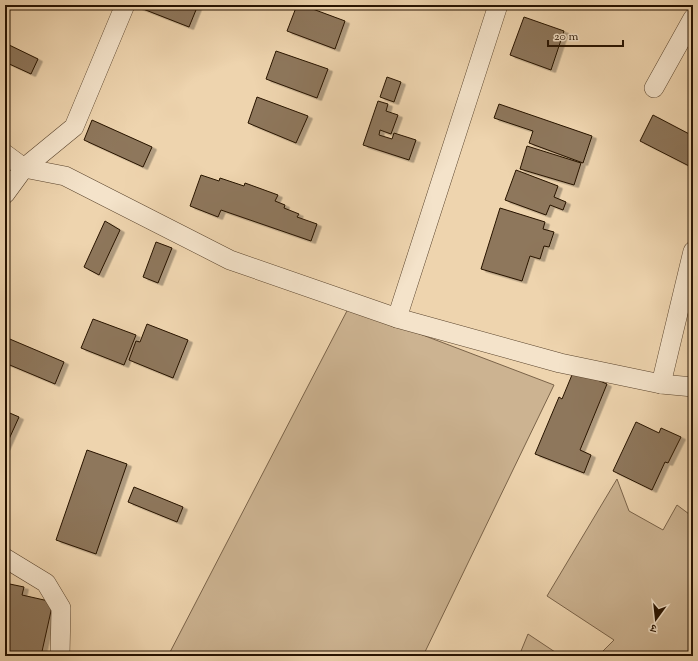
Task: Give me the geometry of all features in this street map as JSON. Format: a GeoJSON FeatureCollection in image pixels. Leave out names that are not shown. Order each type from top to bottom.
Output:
{"type":"FeatureCollection","features":[{"type":"Feature","properties":{"kind":"street"},"geometry":{"type":"LineString","coordinates":[[5,194],[24,168],[74,127],[125,5]]}},
{"type":"Feature","properties":{"kind":"street"},"geometry":{"type":"LineString","coordinates":[[397,318],[498,5]]}},
{"type":"Feature","properties":{"kind":"street"},"geometry":{"type":"LineString","coordinates":[[654,88],[693,18]]}},
{"type":"Feature","properties":{"kind":"street"},"geometry":{"type":"LineString","coordinates":[[5,154],[24,168],[65,176],[230,260],[397,318],[560,363],[661,384],[693,387]]}},
{"type":"Feature","properties":{"kind":"street"},"geometry":{"type":"LineString","coordinates":[[661,384],[693,251]]}},
{"type":"Feature","properties":{"kind":"street"},"geometry":{"type":"LineString","coordinates":[[5,558],[46,583],[61,608],[60,656]]}},
{"type":"Feature","properties":{"kind":"shaded area"},"geometry":{"type":"Polygon","coordinates":[[[349,307],[554,385],[423,656],[168,656],[349,307]]]}},
{"type":"Feature","properties":{"kind":"shaded area"},"geometry":{"type":"Polygon","coordinates":[[[617,479],[629,511],[663,530],[677,505],[693,517],[693,656],[598,656],[614,640],[547,596],[617,479]]]}},
{"type":"Feature","properties":{"kind":"shaded area"},"geometry":{"type":"Polygon","coordinates":[[[528,634],[561,656],[519,656],[528,634]]]}},
{"type":"Feature","properties":{"kind":"building"},"geometry":{"type":"Polygon","coordinates":[[[139,5],[198,5],[189,27],[138,7],[139,5]]]}},
{"type":"Feature","properties":{"kind":"building"},"geometry":{"type":"Polygon","coordinates":[[[297,5],[302,5],[345,21],[335,49],[287,31],[297,5]]]}},
{"type":"Feature","properties":{"kind":"building"},"geometry":{"type":"Polygon","coordinates":[[[524,17],[564,31],[551,70],[510,55],[524,17]]]}},
{"type":"Feature","properties":{"kind":"building"},"geometry":{"type":"Polygon","coordinates":[[[5,43],[38,59],[31,74],[5,62],[5,43]]]}},
{"type":"Feature","properties":{"kind":"building"},"geometry":{"type":"Polygon","coordinates":[[[276,51],[328,69],[317,98],[266,79],[276,51]]]}},
{"type":"Feature","properties":{"kind":"building"},"geometry":{"type":"Polygon","coordinates":[[[387,77],[401,82],[394,102],[380,97],[387,77]]]}},
{"type":"Feature","properties":{"kind":"building"},"geometry":{"type":"Polygon","coordinates":[[[257,97],[308,116],[296,143],[248,123],[257,97]]]}},
{"type":"Feature","properties":{"kind":"building"},"geometry":{"type":"Polygon","coordinates":[[[378,101],[388,104],[386,111],[398,115],[391,134],[380,130],[379,135],[392,139],[394,133],[416,140],[409,160],[363,145],[378,101]]]}},
{"type":"Feature","properties":{"kind":"building"},"geometry":{"type":"Polygon","coordinates":[[[499,104],[592,136],[583,163],[529,143],[533,131],[494,118],[499,104]]]}},
{"type":"Feature","properties":{"kind":"building"},"geometry":{"type":"Polygon","coordinates":[[[653,115],[693,136],[693,163],[691,167],[640,141],[653,115]]]}},
{"type":"Feature","properties":{"kind":"building"},"geometry":{"type":"Polygon","coordinates":[[[92,120],[152,147],[143,167],[84,140],[92,120]]]}},
{"type":"Feature","properties":{"kind":"building"},"geometry":{"type":"Polygon","coordinates":[[[527,146],[581,163],[574,185],[520,169],[527,146]]]}},
{"type":"Feature","properties":{"kind":"building"},"geometry":{"type":"Polygon","coordinates":[[[516,170],[558,186],[554,197],[566,202],[563,210],[550,205],[546,215],[505,200],[516,170]]]}},
{"type":"Feature","properties":{"kind":"building"},"geometry":{"type":"Polygon","coordinates":[[[201,175],[219,181],[220,178],[244,186],[245,183],[278,195],[275,201],[285,205],[284,208],[299,214],[297,217],[317,224],[311,241],[221,210],[218,217],[190,206],[201,175]]]}},
{"type":"Feature","properties":{"kind":"building"},"geometry":{"type":"Polygon","coordinates":[[[500,208],[545,222],[543,229],[554,232],[549,247],[544,246],[540,259],[530,256],[522,281],[481,269],[500,208]]]}},
{"type":"Feature","properties":{"kind":"building"},"geometry":{"type":"Polygon","coordinates":[[[105,221],[120,230],[99,275],[84,267],[105,221]]]}},
{"type":"Feature","properties":{"kind":"building"},"geometry":{"type":"Polygon","coordinates":[[[156,242],[172,248],[158,283],[143,277],[156,242]]]}},
{"type":"Feature","properties":{"kind":"building"},"geometry":{"type":"Polygon","coordinates":[[[93,319],[136,335],[124,365],[81,348],[93,319]]]}},
{"type":"Feature","properties":{"kind":"building"},"geometry":{"type":"Polygon","coordinates":[[[147,324],[188,340],[173,378],[129,360],[136,341],[140,342],[147,324]]]}},
{"type":"Feature","properties":{"kind":"building"},"geometry":{"type":"Polygon","coordinates":[[[5,337],[64,362],[55,384],[5,363],[5,337]]]}},
{"type":"Feature","properties":{"kind":"building"},"geometry":{"type":"Polygon","coordinates":[[[574,370],[607,384],[580,450],[591,455],[584,473],[535,454],[559,397],[562,399],[574,370]]]}},
{"type":"Feature","properties":{"kind":"building"},"geometry":{"type":"Polygon","coordinates":[[[5,411],[19,417],[5,448],[5,411]]]}},
{"type":"Feature","properties":{"kind":"building"},"geometry":{"type":"Polygon","coordinates":[[[636,422],[659,433],[661,428],[681,437],[668,463],[665,462],[652,490],[613,471],[636,422]]]}},
{"type":"Feature","properties":{"kind":"building"},"geometry":{"type":"Polygon","coordinates":[[[87,450],[127,464],[96,554],[56,540],[87,450]]]}},
{"type":"Feature","properties":{"kind":"building"},"geometry":{"type":"Polygon","coordinates":[[[134,487],[183,507],[177,522],[128,502],[134,487]]]}},
{"type":"Feature","properties":{"kind":"building"},"geometry":{"type":"Polygon","coordinates":[[[5,583],[24,587],[22,595],[53,602],[41,656],[5,656],[5,583]]]}}]}
